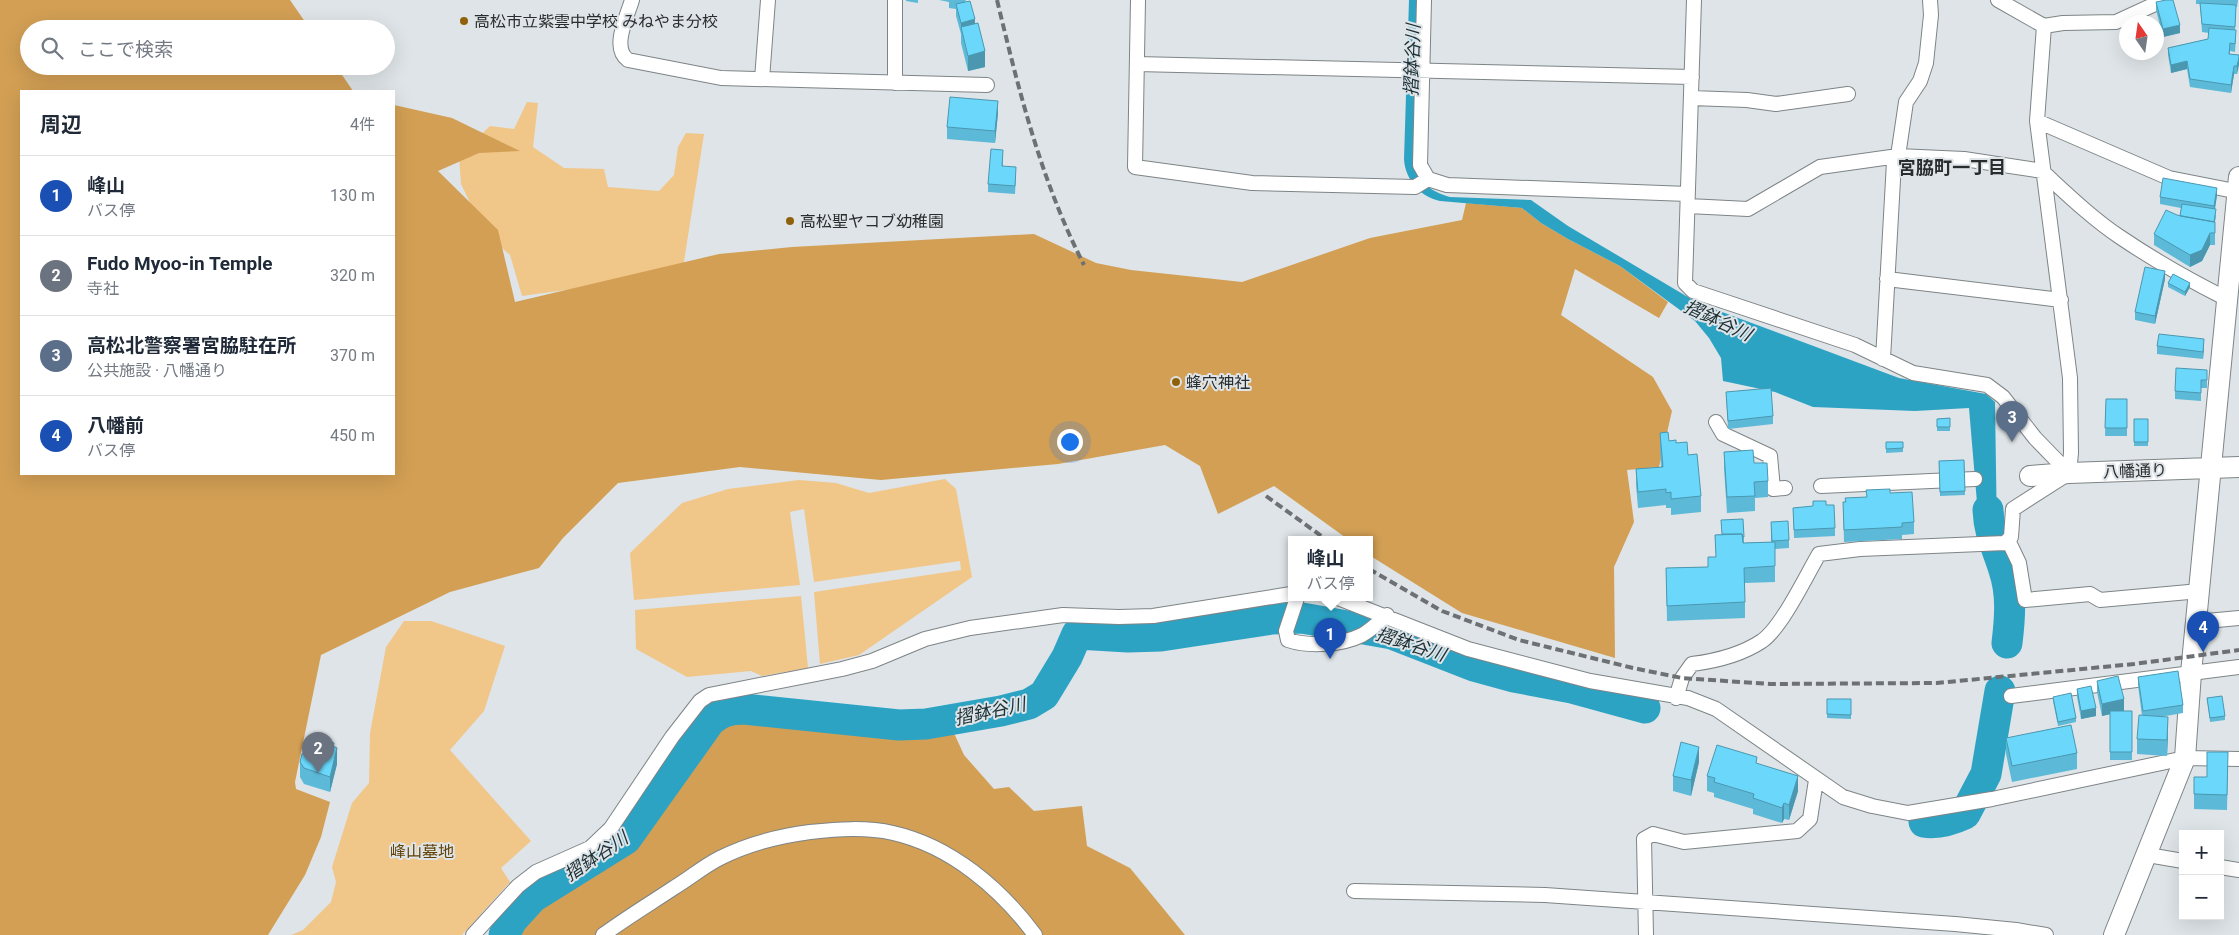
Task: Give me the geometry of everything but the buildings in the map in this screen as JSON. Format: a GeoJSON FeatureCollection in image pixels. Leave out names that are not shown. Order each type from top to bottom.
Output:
{"type":"FeatureCollection","features":[{"type":"Feature","properties":{"kind":"street"},"geometry":{"type":"LineString","coordinates":[[632,0],[619,46],[623,57],[628,60],[721,78],[987,85]]}},
{"type":"Feature","properties":{"kind":"street"},"geometry":{"type":"LineString","coordinates":[[762,79],[768,0]]}},
{"type":"Feature","properties":{"kind":"street"},"geometry":{"type":"LineString","coordinates":[[895,0],[895,83]]}},
{"type":"Feature","properties":{"kind":"street"},"geometry":{"type":"LineString","coordinates":[[1138,0],[1135,167],[1252,184],[1423,182],[1688,200],[1748,209],[1820,167],[1898,156],[1964,159],[2044,172],[2070,197],[2120,237],[2198,285],[2231,297]]}},
{"type":"Feature","properties":{"kind":"street"},"geometry":{"type":"LineString","coordinates":[[1423,182],[1420,165],[1415,70],[1424,0]]}},
{"type":"Feature","properties":{"kind":"street"},"geometry":{"type":"LineString","coordinates":[[1694,0],[1685,283],[1693,291],[1846,342],[1913,373],[1987,386],[2004,397],[2035,438],[2068,473]]}},
{"type":"Feature","properties":{"kind":"street"},"geometry":{"type":"LineString","coordinates":[[1883,358],[1894,162],[1898,156],[1906,102],[1920,81],[1926,63],[1931,15],[1930,0]]}},
{"type":"Feature","properties":{"kind":"street"},"geometry":{"type":"LineString","coordinates":[[2002,1],[2044,26],[2063,23],[2116,22],[2164,0]]}},
{"type":"Feature","properties":{"kind":"street"},"geometry":{"type":"LineString","coordinates":[[1676,698],[1682,678],[1692,664],[1720,660],[1762,641],[1783,616],[1819,554],[1860,549],[2002,542],[2011,537],[2013,510],[2068,473],[2072,452],[2070,378],[2037,120],[2044,26]]}},
{"type":"Feature","properties":{"kind":"street"},"geometry":{"type":"LineString","coordinates":[[1137,64],[1692,77]]}},
{"type":"Feature","properties":{"kind":"street"},"geometry":{"type":"LineString","coordinates":[[1691,98],[1747,100],[1776,104],[1848,94]]}},
{"type":"Feature","properties":{"kind":"street"},"geometry":{"type":"LineString","coordinates":[[2037,120],[2169,178],[2238,186],[2231,297],[2211,468],[2191,673],[2185,758],[2148,855],[2114,935]]}},
{"type":"Feature","properties":{"kind":"street"},"geometry":{"type":"LineString","coordinates":[[2049,210],[2070,197]]}},
{"type":"Feature","properties":{"kind":"street"},"geometry":{"type":"LineString","coordinates":[[1887,279],[2061,300]]}},
{"type":"Feature","properties":{"kind":"street"},"geometry":{"type":"LineString","coordinates":[[1716,422],[1723,434],[1770,456],[1773,489],[1786,488]]}},
{"type":"Feature","properties":{"kind":"street","name":"八幡通り"},"geometry":{"type":"LineString","coordinates":[[2030,476],[2239,467]]}},
{"type":"Feature","properties":{"kind":"street"},"geometry":{"type":"LineString","coordinates":[[1821,486],[1975,480]]}},
{"type":"Feature","properties":{"kind":"street"},"geometry":{"type":"LineString","coordinates":[[2002,542],[2019,563],[2025,600],[2090,594],[2100,600],[2200,591]]}},
{"type":"Feature","properties":{"kind":"street"},"geometry":{"type":"LineString","coordinates":[[473,935],[518,886],[536,872],[590,848],[611,828],[672,737],[700,701],[709,695],[842,669],[872,661],[925,639],[970,628],[1063,615],[1119,618],[1153,616],[1288,594]]}},
{"type":"Feature","properties":{"kind":"street"},"geometry":{"type":"LineString","coordinates":[[1296,601],[1286,631],[1288,640],[1300,644],[1349,640],[1363,634],[1387,616]]}},
{"type":"Feature","properties":{"kind":"street"},"geometry":{"type":"LineString","coordinates":[[1346,601],[1468,649],[1590,681],[1676,698],[1688,698],[1716,709],[1843,797],[1872,806],[1908,812],[1959,805],[2185,758],[2239,759]]}},
{"type":"Feature","properties":{"kind":"street"},"geometry":{"type":"LineString","coordinates":[[2196,622],[2239,618]]}},
{"type":"Feature","properties":{"kind":"street"},"geometry":{"type":"LineString","coordinates":[[2011,696],[2239,667]]}},
{"type":"Feature","properties":{"kind":"street"},"geometry":{"type":"LineString","coordinates":[[1646,935],[1644,839],[1653,834],[1684,842],[1797,831],[1810,820],[1816,780]]}},
{"type":"Feature","properties":{"kind":"street"},"geometry":{"type":"LineString","coordinates":[[602,935],[719,858],[759,842],[795,834],[836,829],[893,833],[920,841],[952,857],[987,882],[1014,909],[1035,935]]}},
{"type":"Feature","properties":{"kind":"street"},"geometry":{"type":"LineString","coordinates":[[2148,855],[2179,859]]}},
{"type":"Feature","properties":{"kind":"street"},"geometry":{"type":"LineString","coordinates":[[2224,868],[2239,870]]}},
{"type":"Feature","properties":{"kind":"street"},"geometry":{"type":"LineString","coordinates":[[1354,891],[1545,895],[1955,924],[2046,935]]}},
{"type":"Feature","properties":{"kind":"green space"},"geometry":{"type":"Polygon","coordinates":[[[527,102],[538,103],[533,147],[564,168],[604,169],[608,187],[659,191],[674,175],[678,147],[686,133],[704,134],[682,274],[522,296],[510,255],[484,232],[461,184],[459,156],[490,126],[514,129],[527,102]]]}},
{"type":"Feature","properties":{"kind":"green space"},"geometry":{"type":"Polygon","coordinates":[[[945,479],[956,489],[972,577],[859,655],[820,664],[814,592],[961,570],[960,561],[814,582],[804,509],[790,512],[800,585],[634,600],[630,553],[682,503],[728,489],[799,480],[836,483],[869,493],[945,479]]]}},
{"type":"Feature","properties":{"kind":"green space"},"geometry":{"type":"Polygon","coordinates":[[[801,596],[808,668],[762,676],[751,671],[687,677],[636,649],[635,610],[801,596]]]}},
{"type":"Feature","properties":{"kind":"green space","name":"峰山墓地"},"geometry":{"type":"Polygon","coordinates":[[[404,621],[431,621],[505,646],[484,711],[450,750],[531,841],[501,868],[510,882],[462,935],[291,935],[303,930],[331,902],[336,882],[332,867],[352,803],[369,783],[370,733],[386,647],[404,621]]]}},
{"type":"Feature","properties":{"kind":"shaded area"},"geometry":{"type":"Polygon","coordinates":[[[0,0],[290,0],[304,20],[20,20],[20,75],[342,75],[352,90],[20,90],[20,475],[395,475],[395,105],[452,118],[520,151],[479,153],[438,171],[498,230],[515,302],[719,254],[792,247],[1034,234],[1096,263],[1131,270],[1242,282],[1370,238],[1462,220],[1466,203],[1522,208],[1541,223],[1568,239],[1620,266],[1668,302],[1659,318],[1575,269],[1561,315],[1653,377],[1672,411],[1659,467],[1627,470],[1634,522],[1614,567],[1615,658],[1462,613],[1373,557],[1373,536],[1343,536],[1274,486],[1218,514],[1200,466],[1165,445],[1058,464],[881,480],[740,467],[618,483],[563,538],[539,568],[450,592],[321,655],[295,782],[296,789],[330,802],[321,837],[305,875],[268,935],[0,935],[0,0]]]}},
{"type":"Feature","properties":{"kind":"shaded area"},"geometry":{"type":"Polygon","coordinates":[[[735,702],[910,718],[953,731],[964,755],[994,789],[1009,787],[1034,811],[1082,806],[1087,846],[1130,868],[1185,935],[492,935],[529,889],[586,863],[625,837],[685,740],[715,710],[735,702]]]}},
{"type":"Feature","properties":{"kind":"water"},"geometry":{"type":"Polygon","coordinates":[[[1409,0],[1417,0],[1413,162],[1418,175],[1426,185],[1450,197],[1531,200],[1568,226],[1698,303],[1899,378],[1986,394],[1995,402],[1997,537],[1980,538],[1969,408],[1915,411],[1813,407],[1775,392],[1723,381],[1721,358],[1709,338],[1695,321],[1620,266],[1568,239],[1541,223],[1522,208],[1440,201],[1426,196],[1420,191],[1407,173],[1404,159],[1409,0]]]}},
{"type":"Feature","properties":{"kind":"waterway","name":"摺鉢谷川"},"geometry":{"type":"LineString","coordinates":[[1988,510],[1992,533],[2007,579],[2009,597],[2007,643]]}},
{"type":"Feature","properties":{"kind":"waterway","name":"摺鉢谷川"},"geometry":{"type":"LineString","coordinates":[[504,935],[512,920],[533,897],[626,839],[710,721],[722,713],[730,710],[744,709],[899,725],[926,724],[1001,711],[1029,704],[1044,695],[1067,657],[1077,634],[1128,637],[1161,636],[1272,619],[1302,618],[1392,634],[1474,666],[1514,677],[1572,688],[1645,708]]}},
{"type":"Feature","properties":{"kind":"waterway","name":"摺鉢谷川"},"geometry":{"type":"LineString","coordinates":[[1924,822],[1945,821],[1965,814],[1986,774],[2000,691]]}},
{"type":"Feature","properties":{"kind":"railway"},"geometry":{"type":"LineString","coordinates":[[997,0],[1023,102],[1043,168],[1055,201],[1084,265]]}},
{"type":"Feature","properties":{"kind":"railway"},"geometry":{"type":"LineString","coordinates":[[1266,496],[1321,536]]}},
{"type":"Feature","properties":{"kind":"railway"},"geometry":{"type":"LineString","coordinates":[[1373,571],[1442,611],[1519,640],[1682,678],[1770,684],[1937,683],[2134,664],[2239,650]]}},
{"type":"Feature","properties":{"kind":"place","name":"高松市立紫雲中学校 みねやま分校"},"geometry":{"type":"Point","coordinates":[464,21]}},
{"type":"Feature","properties":{"kind":"place","name":"高松聖ヤコブ幼稚園"},"geometry":{"type":"Point","coordinates":[790,221]}},
{"type":"Feature","properties":{"kind":"place","name":"蜂穴神社"},"geometry":{"type":"Point","coordinates":[1176,382]}},
{"type":"Feature","properties":{"kind":"place","name":"高松北警察署宮脇駐在所"},"geometry":{"type":"Point","coordinates":[2012,442]}},
{"type":"Feature","properties":{"kind":"place","name":"八幡前"},"geometry":{"type":"Point","coordinates":[2203,652]}},
{"type":"Feature","properties":{"kind":"place","name":"峰山"},"geometry":{"type":"Point","coordinates":[1330,659]}},
{"type":"Feature","properties":{"kind":"place","name":"Fudo Myoo-in Temple"},"geometry":{"type":"Point","coordinates":[318,773]}},
{"type":"Feature","properties":{"kind":"district","name":"宮脇町一丁目"},"geometry":{"type":"Point","coordinates":[1952,167]}}]}
